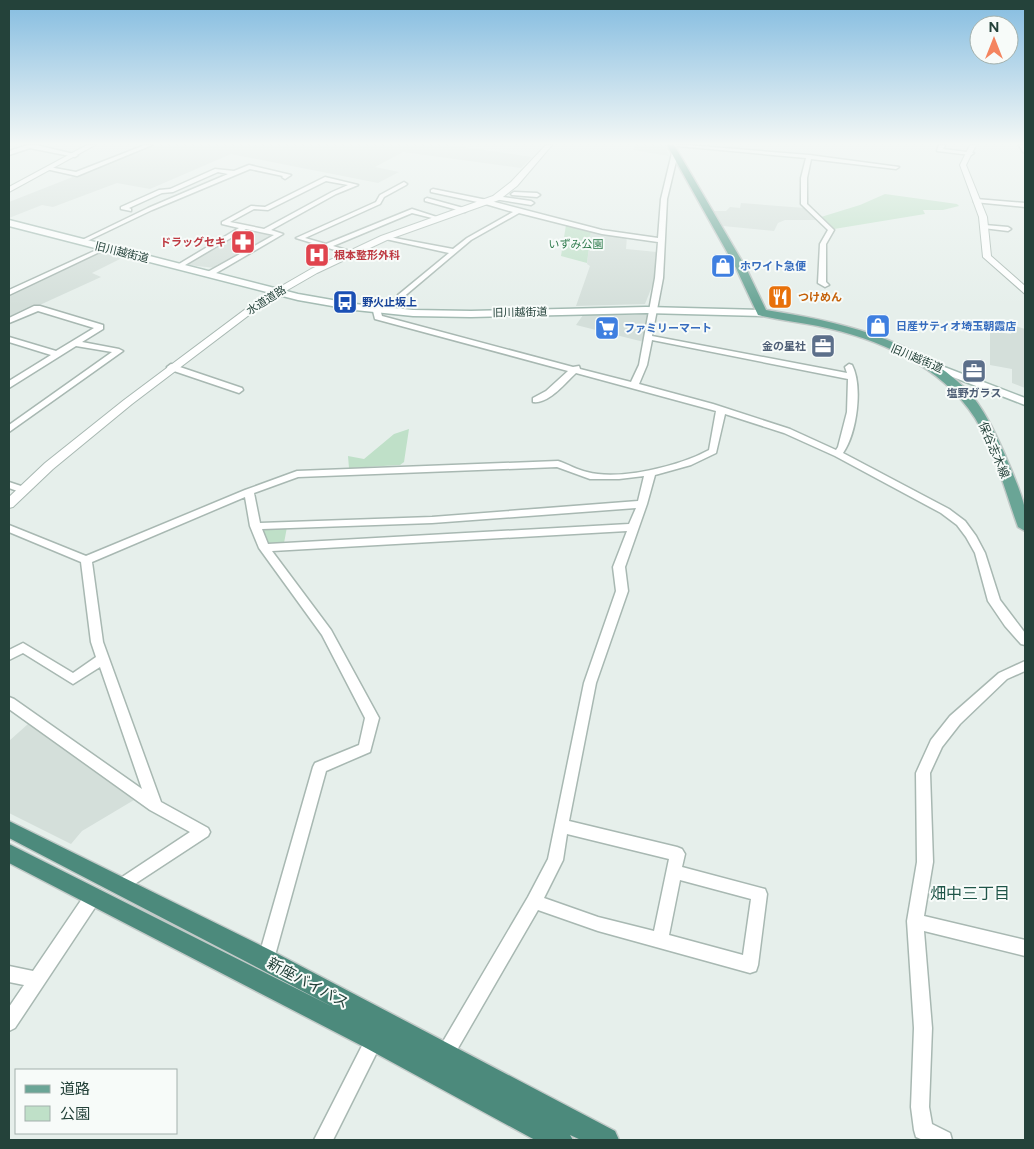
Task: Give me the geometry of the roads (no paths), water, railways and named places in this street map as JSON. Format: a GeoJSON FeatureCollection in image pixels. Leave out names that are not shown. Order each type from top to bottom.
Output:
{"type":"FeatureCollection","features":[{"type":"Feature","properties":{"kind":"highway","name":"新座バイパス"},"geometry":{"type":"LineString","coordinates":[[9,829],[266,959],[444,1056],[606,1140]]}},
{"type":"Feature","properties":{"kind":"highway","name":"新座バイパス"},"geometry":{"type":"LineString","coordinates":[[9,853],[374,1040],[560,1140]]}},
{"type":"Feature","properties":{"kind":"main road"},"geometry":{"type":"LineString","coordinates":[[701,199],[741,268],[762,313]]}},
{"type":"Feature","properties":{"kind":"main road","name":"旧川越街道"},"geometry":{"type":"LineString","coordinates":[[9,223],[332,305],[377,311],[454,313],[712,310],[762,313],[812,321],[850,331],[1025,402]]}},
{"type":"Feature","properties":{"kind":"main road","name":"保谷志木線"},"geometry":{"type":"LineString","coordinates":[[926,363],[952,384],[980,416],[1025,527]]}},
{"type":"Feature","properties":{"kind":"main road"},"geometry":{"type":"LineString","coordinates":[[952,384],[955,380],[967,377]]}},
{"type":"Feature","properties":{"kind":"street"},"geometry":{"type":"LineString","coordinates":[[129,210],[123,208],[144,199]]}},
{"type":"Feature","properties":{"kind":"street"},"geometry":{"type":"LineString","coordinates":[[81,242],[178,199]]}},
{"type":"Feature","properties":{"kind":"street"},"geometry":{"type":"LineString","coordinates":[[208,274],[280,234],[224,223],[253,207],[266,209],[286,199]]}},
{"type":"Feature","properties":{"kind":"street"},"geometry":{"type":"LineString","coordinates":[[265,231],[324,199]]}},
{"type":"Feature","properties":{"kind":"street"},"geometry":{"type":"LineString","coordinates":[[351,253],[299,238],[378,203],[381,199]]}},
{"type":"Feature","properties":{"kind":"street"},"geometry":{"type":"LineString","coordinates":[[493,199],[497,199]]}},
{"type":"Feature","properties":{"kind":"street"},"geometry":{"type":"LineString","coordinates":[[493,199],[531,203]]}},
{"type":"Feature","properties":{"kind":"street"},"geometry":{"type":"LineString","coordinates":[[493,199],[519,211],[602,232],[660,240]]}},
{"type":"Feature","properties":{"kind":"street","name":"水道道路"},"geometry":{"type":"LineString","coordinates":[[9,504],[49,466],[171,367],[248,311],[278,292],[351,253],[384,238],[493,199]]}},
{"type":"Feature","properties":{"kind":"street"},"geometry":{"type":"LineString","coordinates":[[635,384],[643,366],[659,278],[664,199]]}},
{"type":"Feature","properties":{"kind":"street"},"geometry":{"type":"LineString","coordinates":[[804,199],[804,204],[831,230],[823,244],[822,283],[825,285]]}},
{"type":"Feature","properties":{"kind":"street"},"geometry":{"type":"LineString","coordinates":[[427,200],[465,210]]}},
{"type":"Feature","properties":{"kind":"street"},"geometry":{"type":"LineString","coordinates":[[1025,205],[976,201],[985,227],[988,256],[1025,291]]}},
{"type":"Feature","properties":{"kind":"street"},"geometry":{"type":"LineString","coordinates":[[326,246],[412,210],[438,219]]}},
{"type":"Feature","properties":{"kind":"street"},"geometry":{"type":"LineString","coordinates":[[401,297],[469,239],[519,211]]}},
{"type":"Feature","properties":{"kind":"street"},"geometry":{"type":"LineString","coordinates":[[178,266],[246,227]]}},
{"type":"Feature","properties":{"kind":"street"},"geometry":{"type":"LineString","coordinates":[[985,227],[1008,229]]}},
{"type":"Feature","properties":{"kind":"street"},"geometry":{"type":"LineString","coordinates":[[384,238],[455,252]]}},
{"type":"Feature","properties":{"kind":"street"},"geometry":{"type":"LineString","coordinates":[[9,293],[105,248]]}},
{"type":"Feature","properties":{"kind":"street"},"geometry":{"type":"LineString","coordinates":[[9,321],[37,308],[100,327],[10,383]]}},
{"type":"Feature","properties":{"kind":"street"},"geometry":{"type":"LineString","coordinates":[[377,311],[378,317],[576,368],[721,410],[787,431],[838,454],[945,511],[961,523],[980,553],[994,601],[1008,623],[1025,641]]}},
{"type":"Feature","properties":{"kind":"street"},"geometry":{"type":"LineString","coordinates":[[647,337],[853,377]]}},
{"type":"Feature","properties":{"kind":"street"},"geometry":{"type":"LineString","coordinates":[[9,339],[57,354]]}},
{"type":"Feature","properties":{"kind":"street"},"geometry":{"type":"LineString","coordinates":[[9,429],[119,351],[75,343]]}},
{"type":"Feature","properties":{"kind":"street"},"geometry":{"type":"LineString","coordinates":[[171,367],[239,390]]}},
{"type":"Feature","properties":{"kind":"street"},"geometry":{"type":"LineString","coordinates":[[838,454],[843,449],[852,408],[853,377],[850,367]]}},
{"type":"Feature","properties":{"kind":"street"},"geometry":{"type":"LineString","coordinates":[[536,400],[549,393],[576,368]]}},
{"type":"Feature","properties":{"kind":"street"},"geometry":{"type":"LineString","coordinates":[[9,528],[86,560],[297,474],[558,464],[590,476],[650,474],[702,459],[713,451],[721,410]]}},
{"type":"Feature","properties":{"kind":"street"},"geometry":{"type":"LineString","coordinates":[[444,1056],[534,902],[555,860],[590,683],[622,590],[619,567],[642,504],[650,474]]}},
{"type":"Feature","properties":{"kind":"street"},"geometry":{"type":"LineString","coordinates":[[9,485],[23,490]]}},
{"type":"Feature","properties":{"kind":"street"},"geometry":{"type":"LineString","coordinates":[[249,492],[255,526],[264,548],[327,632],[372,718],[365,748],[320,767],[266,959]]}},
{"type":"Feature","properties":{"kind":"street"},"geometry":{"type":"LineString","coordinates":[[255,526],[432,520],[642,504]]}},
{"type":"Feature","properties":{"kind":"street"},"geometry":{"type":"LineString","coordinates":[[432,520],[436,539]]}},
{"type":"Feature","properties":{"kind":"street"},"geometry":{"type":"LineString","coordinates":[[264,548],[633,527]]}},
{"type":"Feature","properties":{"kind":"street"},"geometry":{"type":"LineString","coordinates":[[86,560],[97,642],[155,806]]}},
{"type":"Feature","properties":{"kind":"street"},"geometry":{"type":"LineString","coordinates":[[9,656],[23,647],[73,679],[103,659]]}},
{"type":"Feature","properties":{"kind":"street"},"geometry":{"type":"LineString","coordinates":[[943,1140],[923,1130],[920,1106],[923,1028],[915,921],[925,862],[923,773],[936,744],[955,720],[1003,676],[1025,666]]}},
{"type":"Feature","properties":{"kind":"street"},"geometry":{"type":"LineString","coordinates":[[9,702],[155,806],[203,832],[121,886]]}},
{"type":"Feature","properties":{"kind":"street"},"geometry":{"type":"LineString","coordinates":[[562,826],[677,854],[660,940]]}},
{"type":"Feature","properties":{"kind":"street"},"geometry":{"type":"LineString","coordinates":[[534,902],[598,924],[750,965],[759,894],[674,872]]}},
{"type":"Feature","properties":{"kind":"street"},"geometry":{"type":"LineString","coordinates":[[9,1022],[94,895]]}},
{"type":"Feature","properties":{"kind":"street"},"geometry":{"type":"LineString","coordinates":[[915,921],[1025,948]]}},
{"type":"Feature","properties":{"kind":"street"},"geometry":{"type":"LineString","coordinates":[[9,974],[38,980]]}},
{"type":"Feature","properties":{"kind":"street"},"geometry":{"type":"LineString","coordinates":[[323,1140],[374,1040]]}},
{"type":"Feature","properties":{"kind":"place","name":"ドラッグセキ"},"geometry":{"type":"Point","coordinates":[243,242]}},
{"type":"Feature","properties":{"kind":"place","name":"根本整形外科"},"geometry":{"type":"Point","coordinates":[317,255]}},
{"type":"Feature","properties":{"kind":"place","name":"ホワイト急便"},"geometry":{"type":"Point","coordinates":[723,266]}},
{"type":"Feature","properties":{"kind":"place","name":"つけめん"},"geometry":{"type":"Point","coordinates":[780,297]}},
{"type":"Feature","properties":{"kind":"place","name":"野火止坂上"},"geometry":{"type":"Point","coordinates":[345,302]}},
{"type":"Feature","properties":{"kind":"place","name":"日産サティオ埼玉朝霞店"},"geometry":{"type":"Point","coordinates":[878,326]}},
{"type":"Feature","properties":{"kind":"place","name":"ファミリーマート"},"geometry":{"type":"Point","coordinates":[607,328]}},
{"type":"Feature","properties":{"kind":"place","name":"金の星社"},"geometry":{"type":"Point","coordinates":[823,346]}},
{"type":"Feature","properties":{"kind":"place","name":"塩野ガラス"},"geometry":{"type":"Point","coordinates":[974,371]}},
{"type":"Feature","properties":{"kind":"district","name":"畑中三丁目"},"geometry":{"type":"Point","coordinates":[970,893]}},
{"type":"Feature","properties":{"kind":"park label","name":"いずみ公園"},"geometry":{"type":"Point","coordinates":[576,244]}}]}
